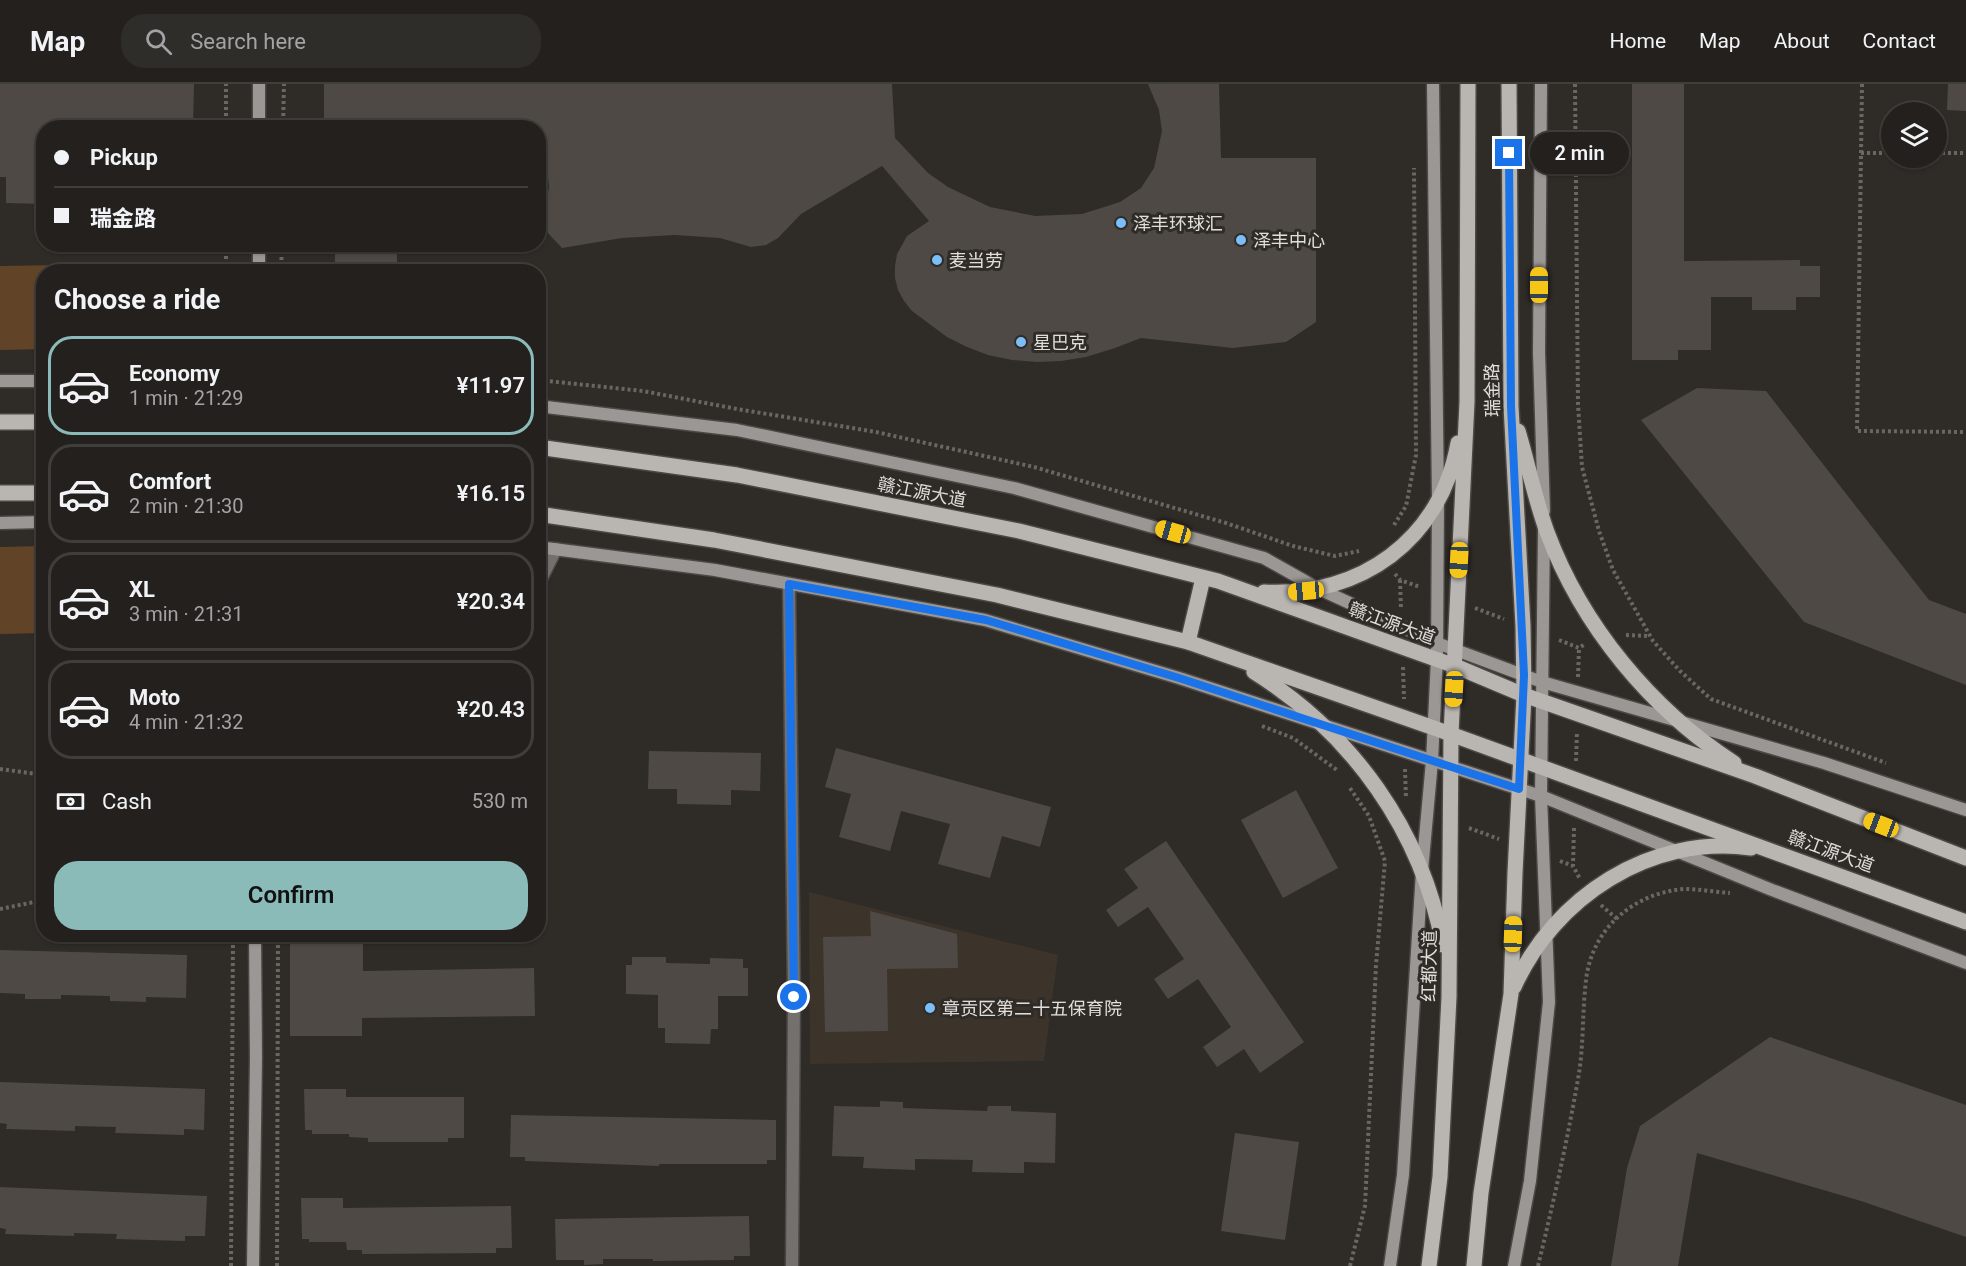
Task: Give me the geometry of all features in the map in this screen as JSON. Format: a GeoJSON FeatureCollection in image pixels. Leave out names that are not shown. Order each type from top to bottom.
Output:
{"type":"FeatureCollection","features":[{"type":"Feature","properties":{"kind":"main road","name":"瑞金路"},"geometry":{"type":"LineString","coordinates":[[1455,666],[1467,402],[1468,84]]}},
{"type":"Feature","properties":{"kind":"main road","name":"瑞金路"},"geometry":{"type":"LineString","coordinates":[[1509,84],[1511,406],[1523,626],[1524,695]]}},
{"type":"Feature","properties":{"kind":"main road"},"geometry":{"type":"LineString","coordinates":[[1188,642],[1210,580],[1262,592],[1284,593],[1319,589],[1350,580],[1389,558],[1423,524],[1438,501],[1455,460],[1467,402]]}},
{"type":"Feature","properties":{"kind":"main road"},"geometry":{"type":"LineString","coordinates":[[1511,406],[1544,523],[1565,572],[1584,608],[1632,674],[1659,703],[1721,754],[1755,776]]}},
{"type":"Feature","properties":{"kind":"main road"},"geometry":{"type":"LineString","coordinates":[[0,422],[36,422]]}},
{"type":"Feature","properties":{"kind":"main road","name":"赣江源大道"},"geometry":{"type":"LineString","coordinates":[[546,448],[749,478],[1019,531],[1210,580],[1455,666],[1524,695],[1755,776],[1966,858]]}},
{"type":"Feature","properties":{"kind":"main road"},"geometry":{"type":"LineString","coordinates":[[0,493],[36,493]]}},
{"type":"Feature","properties":{"kind":"main road","name":"赣江源大道"},"geometry":{"type":"LineString","coordinates":[[546,515],[714,540],[997,595],[1188,642],[1451,734],[1966,922]]}},
{"type":"Feature","properties":{"kind":"main road"},"geometry":{"type":"LineString","coordinates":[[1206,648],[1240,663],[1273,683],[1323,725],[1358,761],[1381,792],[1400,823],[1422,871],[1439,925],[1446,961],[1449,997]]}},
{"type":"Feature","properties":{"kind":"main road","name":"红都大道"},"geometry":{"type":"LineString","coordinates":[[1429,1266],[1440,1178],[1449,997],[1450,766],[1455,666]]}},
{"type":"Feature","properties":{"kind":"main road"},"geometry":{"type":"LineString","coordinates":[[1474,1266],[1481,1193],[1511,994],[1524,695]]}},
{"type":"Feature","properties":{"kind":"main road"},"geometry":{"type":"LineString","coordinates":[[1511,994],[1545,934],[1587,893],[1611,878],[1636,865],[1681,851],[1747,847],[1774,851]]}},
{"type":"Feature","properties":{"kind":"street"},"geometry":{"type":"LineString","coordinates":[[259,120],[260,84]]}},
{"type":"Feature","properties":{"kind":"street"},"geometry":{"type":"LineString","coordinates":[[1390,1266],[1403,1175],[1437,660],[1438,501],[1433,84]]}},
{"type":"Feature","properties":{"kind":"street"},"geometry":{"type":"LineString","coordinates":[[1514,1266],[1530,1181],[1549,1002],[1541,796],[1544,523],[1539,352],[1540,84]]}},
{"type":"Feature","properties":{"kind":"street"},"geometry":{"type":"LineString","coordinates":[[0,381],[36,381]]}},
{"type":"Feature","properties":{"kind":"street"},"geometry":{"type":"LineString","coordinates":[[546,407],[737,430],[1014,488],[1264,558],[1319,589],[1437,643],[1542,682],[1824,763],[1966,810]]}},
{"type":"Feature","properties":{"kind":"street"},"geometry":{"type":"LineString","coordinates":[[0,523],[36,522]]}},
{"type":"Feature","properties":{"kind":"street"},"geometry":{"type":"LineString","coordinates":[[546,548],[715,570],[986,620],[1179,678],[1541,796],[1681,851],[1772,890],[1966,963]]}},
{"type":"Feature","properties":{"kind":"street"},"geometry":{"type":"LineString","coordinates":[[546,569],[556,549]]}},
{"type":"Feature","properties":{"kind":"street"},"geometry":{"type":"LineString","coordinates":[[789,584],[794,985],[792,1266]]}},
{"type":"Feature","properties":{"kind":"street"},"geometry":{"type":"LineString","coordinates":[[253,1266],[255,942]]}},
{"type":"Feature","properties":{"kind":"path"},"geometry":{"type":"LineString","coordinates":[[226,84],[226,120]]}},
{"type":"Feature","properties":{"kind":"path"},"geometry":{"type":"LineString","coordinates":[[283,120],[284,84]]}},
{"type":"Feature","properties":{"kind":"path"},"geometry":{"type":"LineString","coordinates":[[1575,84],[1578,404],[1582,467],[1599,531],[1613,570],[1653,641],[1680,671],[1711,699],[1894,766]]}},
{"type":"Feature","properties":{"kind":"path"},"geometry":{"type":"LineString","coordinates":[[1862,84],[1857,431],[1966,432]]}},
{"type":"Feature","properties":{"kind":"path"},"geometry":{"type":"LineString","coordinates":[[1861,153],[1881,153]]}},
{"type":"Feature","properties":{"kind":"path"},"geometry":{"type":"LineString","coordinates":[[1947,153],[1966,153]]}},
{"type":"Feature","properties":{"kind":"path"},"geometry":{"type":"LineString","coordinates":[[1393,526],[1406,506],[1416,455],[1414,168]]}},
{"type":"Feature","properties":{"kind":"path"},"geometry":{"type":"LineString","coordinates":[[546,381],[643,392],[876,432],[1034,467],[1226,523],[1293,546],[1335,556],[1362,550]]}},
{"type":"Feature","properties":{"kind":"path"},"geometry":{"type":"LineString","coordinates":[[1402,627],[1400,579],[1437,594]]}},
{"type":"Feature","properties":{"kind":"path"},"geometry":{"type":"LineString","coordinates":[[1457,601],[1523,626]]}},
{"type":"Feature","properties":{"kind":"path"},"geometry":{"type":"LineString","coordinates":[[1543,634],[1579,648],[1578,692]]}},
{"type":"Feature","properties":{"kind":"path"},"geometry":{"type":"LineString","coordinates":[[1402,647],[1404,718]]}},
{"type":"Feature","properties":{"kind":"path"},"geometry":{"type":"LineString","coordinates":[[1575,780],[1577,714]]}},
{"type":"Feature","properties":{"kind":"path"},"geometry":{"type":"LineString","coordinates":[[1255,723],[1293,738],[1340,772]]}},
{"type":"Feature","properties":{"kind":"path"},"geometry":{"type":"LineString","coordinates":[[1405,751],[1407,806],[1427,813]]}},
{"type":"Feature","properties":{"kind":"path"},"geometry":{"type":"LineString","coordinates":[[0,769],[36,774]]}},
{"type":"Feature","properties":{"kind":"path"},"geometry":{"type":"LineString","coordinates":[[1346,781],[1369,816],[1385,861],[1376,965],[1365,1206],[1350,1266]]}},
{"type":"Feature","properties":{"kind":"path"},"geometry":{"type":"LineString","coordinates":[[1543,855],[1573,866],[1575,809]]}},
{"type":"Feature","properties":{"kind":"path"},"geometry":{"type":"LineString","coordinates":[[1450,821],[1516,845]]}},
{"type":"Feature","properties":{"kind":"path"},"geometry":{"type":"LineString","coordinates":[[1538,1266],[1558,1185],[1579,1076],[1586,978],[1593,950],[1605,929],[1630,907],[1653,896],[1685,890],[1734,893]]}},
{"type":"Feature","properties":{"kind":"path"},"geometry":{"type":"LineString","coordinates":[[0,909],[36,902]]}},
{"type":"Feature","properties":{"kind":"path"},"geometry":{"type":"LineString","coordinates":[[231,1266],[233,942]]}},
{"type":"Feature","properties":{"kind":"path"},"geometry":{"type":"LineString","coordinates":[[277,1266],[278,942]]}},
{"type":"Feature","properties":{"kind":"shaded area"},"geometry":{"type":"Polygon","coordinates":[[[185,263],[185,264],[123,264],[185,263]]]}},
{"type":"Feature","properties":{"kind":"shaded area"},"geometry":{"type":"Polygon","coordinates":[[[36,265],[36,349],[0,350],[0,266],[36,265]]]}},
{"type":"Feature","properties":{"kind":"shaded area"},"geometry":{"type":"Polygon","coordinates":[[[36,546],[36,633],[0,634],[0,547],[36,546]]]}},
{"type":"Feature","properties":{"kind":"shaded area","name":"章贡区第二十五保育院"},"geometry":{"type":"Polygon","coordinates":[[[809,892],[1058,955],[1044,1061],[810,1064],[809,892]]]}},
{"type":"Feature","properties":{"kind":"building"},"geometry":{"type":"Polygon","coordinates":[[[0,84],[194,84],[193,120],[36,120],[36,204],[6,203],[6,177],[0,177],[0,84]]]}},
{"type":"Feature","properties":{"kind":"building","name":"泽丰环球汇"},"geometry":{"type":"Polygon","coordinates":[[[324,84],[892,84],[895,138],[928,173],[948,187],[990,207],[1035,216],[1082,214],[1120,202],[1141,188],[1154,168],[1162,131],[1159,110],[1148,84],[1219,84],[1221,158],[1316,158],[1316,322],[1286,342],[1233,348],[1141,338],[1086,357],[1037,362],[1012,360],[988,355],[947,337],[912,311],[904,301],[895,278],[897,254],[907,236],[929,221],[882,166],[801,214],[778,238],[766,245],[751,247],[720,238],[675,235],[622,238],[562,248],[548,233],[546,224],[549,187],[546,120],[324,120],[324,84]]]}},
{"type":"Feature","properties":{"kind":"building"},"geometry":{"type":"Polygon","coordinates":[[[1632,84],[1684,84],[1684,261],[1800,260],[1800,266],[1820,266],[1820,297],[1796,297],[1796,310],[1752,310],[1752,297],[1711,297],[1711,350],[1678,350],[1678,360],[1632,360],[1632,84]]]}},
{"type":"Feature","properties":{"kind":"building"},"geometry":{"type":"Polygon","coordinates":[[[1948,84],[1966,84],[1966,111],[1947,110],[1948,84]]]}},
{"type":"Feature","properties":{"kind":"building"},"geometry":{"type":"Polygon","coordinates":[[[335,252],[397,252],[397,264],[335,264],[335,252]]]}},
{"type":"Feature","properties":{"kind":"building"},"geometry":{"type":"Polygon","coordinates":[[[1697,388],[1766,391],[1929,600],[1966,614],[1966,685],[1804,622],[1641,420],[1697,388]]]}},
{"type":"Feature","properties":{"kind":"building"},"geometry":{"type":"Polygon","coordinates":[[[836,748],[1051,807],[1040,847],[1002,836],[990,878],[938,864],[950,824],[901,811],[890,851],[839,837],[851,794],[825,787],[836,748]]]}},
{"type":"Feature","properties":{"kind":"building"},"geometry":{"type":"Polygon","coordinates":[[[649,751],[761,753],[760,791],[731,790],[731,805],[677,804],[677,789],[648,789],[649,751]]]}},
{"type":"Feature","properties":{"kind":"building"},"geometry":{"type":"Polygon","coordinates":[[[1296,790],[1338,868],[1283,898],[1241,820],[1296,790]]]}},
{"type":"Feature","properties":{"kind":"building"},"geometry":{"type":"Polygon","coordinates":[[[1166,841],[1304,1042],[1260,1073],[1244,1049],[1217,1067],[1203,1047],[1231,1027],[1198,979],[1168,999],[1154,979],[1184,959],[1148,907],[1118,927],[1106,910],[1138,888],[1124,869],[1166,841]]]}},
{"type":"Feature","properties":{"kind":"building"},"geometry":{"type":"Polygon","coordinates":[[[870,911],[957,934],[958,968],[887,969],[888,1031],[825,1032],[823,937],[871,936],[870,911]]]}},
{"type":"Feature","properties":{"kind":"building"},"geometry":{"type":"Polygon","coordinates":[[[290,942],[363,942],[363,971],[534,968],[535,1016],[362,1018],[362,1036],[290,1036],[290,942]]]}},
{"type":"Feature","properties":{"kind":"building"},"geometry":{"type":"Polygon","coordinates":[[[0,950],[187,955],[186,998],[146,997],[146,1002],[110,1001],[110,996],[61,995],[61,999],[25,999],[25,994],[0,993],[0,950]]]}},
{"type":"Feature","properties":{"kind":"building"},"geometry":{"type":"Polygon","coordinates":[[[632,957],[666,957],[666,963],[710,964],[710,958],[743,959],[743,968],[748,968],[748,996],[718,996],[718,1029],[711,1029],[710,1044],[665,1043],[665,1028],[658,1028],[658,995],[626,994],[626,965],[632,965],[632,957]]]}},
{"type":"Feature","properties":{"kind":"building"},"geometry":{"type":"Polygon","coordinates":[[[1770,1037],[1966,1105],[1966,1237],[1861,1201],[1697,1153],[1678,1266],[1611,1266],[1627,1168],[1640,1126],[1770,1037]]]}},
{"type":"Feature","properties":{"kind":"building"},"geometry":{"type":"Polygon","coordinates":[[[0,1082],[205,1089],[204,1130],[184,1129],[184,1135],[115,1133],[116,1127],[75,1126],[75,1131],[6,1129],[7,1124],[0,1123],[0,1082]]]}},
{"type":"Feature","properties":{"kind":"building"},"geometry":{"type":"Polygon","coordinates":[[[304,1089],[346,1089],[346,1097],[464,1097],[464,1138],[448,1138],[448,1142],[368,1142],[368,1138],[349,1137],[349,1134],[312,1134],[312,1130],[305,1130],[304,1089]]]}},
{"type":"Feature","properties":{"kind":"building"},"geometry":{"type":"Polygon","coordinates":[[[880,1101],[903,1102],[903,1108],[987,1111],[988,1106],[1011,1106],[1011,1111],[1056,1113],[1055,1163],[1024,1162],[1024,1173],[972,1172],[973,1160],[915,1159],[915,1170],[863,1168],[864,1157],[832,1156],[834,1106],[880,1107],[880,1101]]]}},
{"type":"Feature","properties":{"kind":"building"},"geometry":{"type":"Polygon","coordinates":[[[511,1115],[776,1120],[776,1160],[767,1160],[767,1164],[659,1164],[659,1166],[525,1161],[525,1157],[510,1157],[511,1115]]]}},
{"type":"Feature","properties":{"kind":"building"},"geometry":{"type":"Polygon","coordinates":[[[1235,1133],[1299,1142],[1285,1240],[1221,1231],[1235,1133]]]}},
{"type":"Feature","properties":{"kind":"building"},"geometry":{"type":"Polygon","coordinates":[[[0,1187],[207,1196],[205,1236],[185,1236],[185,1241],[116,1239],[117,1234],[74,1233],[74,1236],[5,1234],[6,1229],[0,1228],[0,1187]]]}},
{"type":"Feature","properties":{"kind":"building"},"geometry":{"type":"Polygon","coordinates":[[[301,1198],[343,1198],[343,1208],[511,1206],[512,1248],[496,1248],[496,1253],[362,1254],[362,1250],[347,1250],[346,1242],[309,1242],[309,1239],[302,1239],[301,1198]]]}},
{"type":"Feature","properties":{"kind":"building"},"geometry":{"type":"Polygon","coordinates":[[[749,1216],[750,1256],[734,1256],[734,1260],[603,1259],[603,1264],[584,1265],[584,1260],[556,1260],[555,1219],[749,1216]]]}},
{"type":"Feature","properties":{"kind":"place","name":"泽丰环球汇"},"geometry":{"type":"Point","coordinates":[1121,223]}},
{"type":"Feature","properties":{"kind":"place","name":"泽丰中心"},"geometry":{"type":"Point","coordinates":[1241,240]}},
{"type":"Feature","properties":{"kind":"place","name":"麦当劳"},"geometry":{"type":"Point","coordinates":[937,260]}},
{"type":"Feature","properties":{"kind":"place","name":"星巴克"},"geometry":{"type":"Point","coordinates":[1021,342]}},
{"type":"Feature","properties":{"kind":"place","name":"章贡区第二十五保育院"},"geometry":{"type":"Point","coordinates":[930,1008]}},
{"type":"Feature","properties":{"kind":"route"},"geometry":{"type":"LineString","coordinates":[[794,997],[789,584],[986,620],[1179,678],[1519,789],[1524,675],[1511,406],[1509,153]]}}]}
